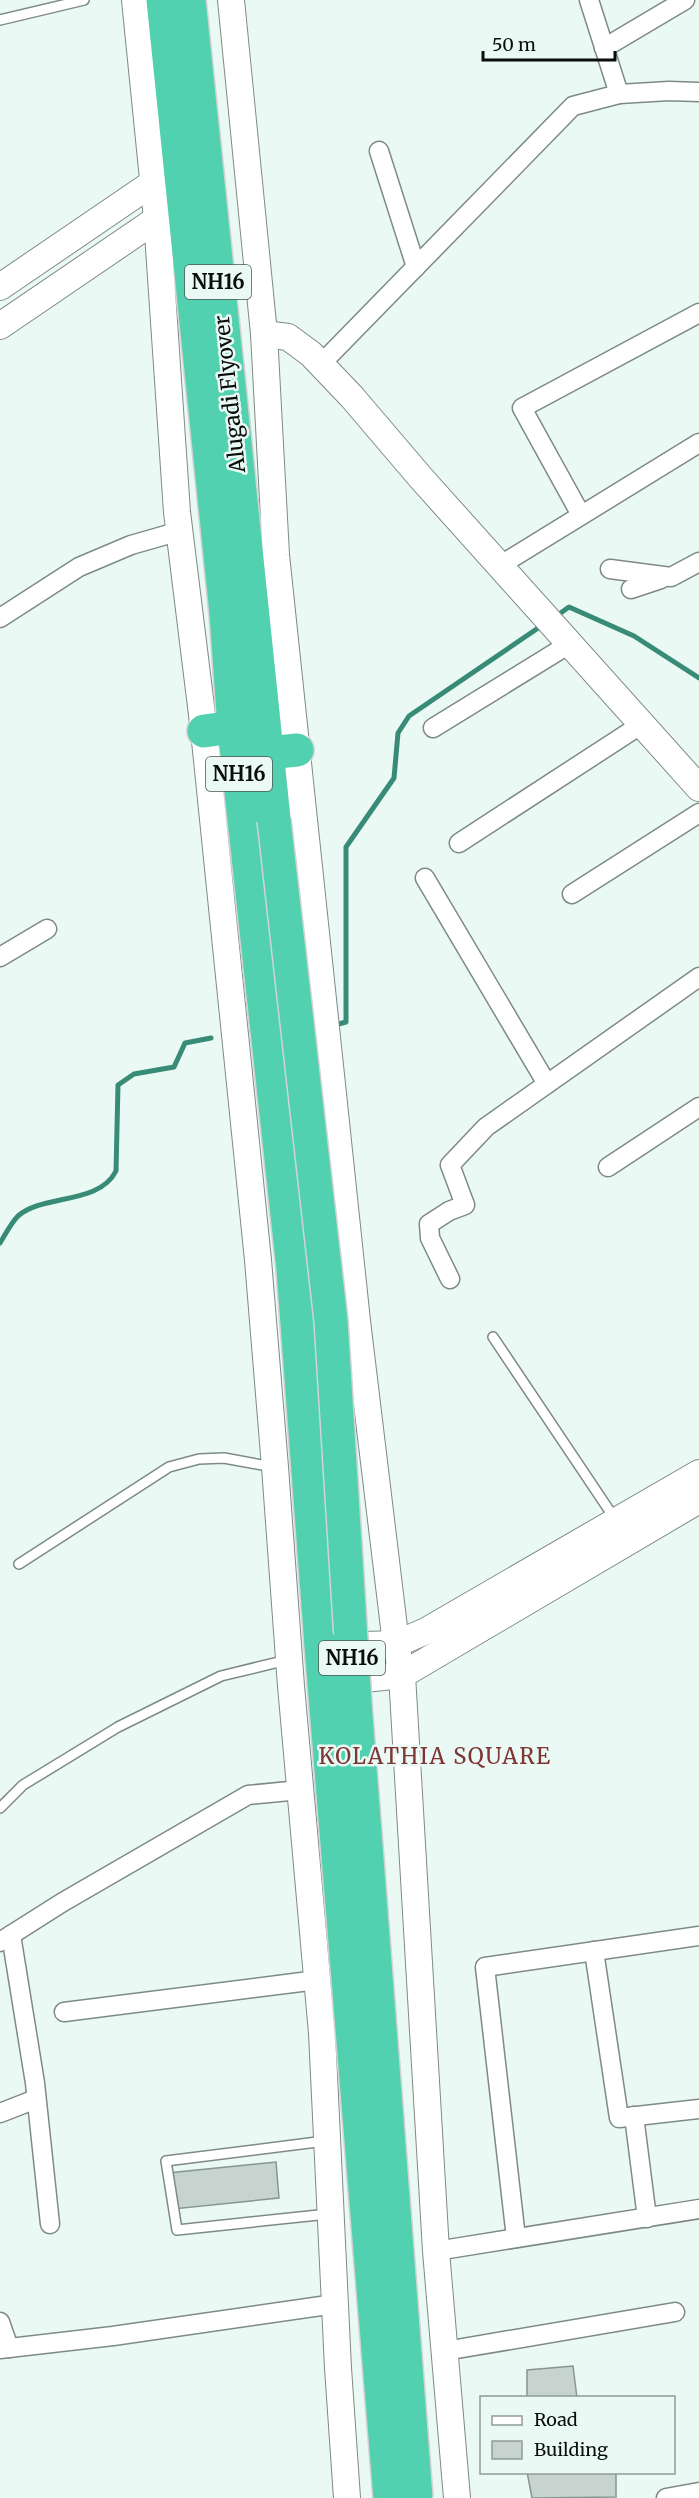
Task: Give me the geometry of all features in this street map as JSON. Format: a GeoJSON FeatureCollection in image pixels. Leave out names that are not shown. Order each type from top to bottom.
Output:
{"type":"FeatureCollection","features":[{"type":"Feature","properties":{"kind":"highway","name":"Alugadi Flyover"},"geometry":{"type":"LineString","coordinates":[[163,0],[226,613],[219,729]]}},
{"type":"Feature","properties":{"kind":"highway","name":"Alugadi Flyover"},"geometry":{"type":"LineString","coordinates":[[189,0],[248,563],[282,751]]}},
{"type":"Feature","properties":{"kind":"highway","name":"NH16"},"geometry":{"type":"LineString","coordinates":[[219,729],[259,820],[328,1281],[357,1727],[416,2498]]}},
{"type":"Feature","properties":{"kind":"highway","name":"NH16"},"geometry":{"type":"LineString","coordinates":[[282,751],[259,820],[327,1721],[390,2498]]}},
{"type":"Feature","properties":{"kind":"street"},"geometry":{"type":"LineString","coordinates":[[135,0],[154,182],[180,531],[219,729],[291,1686],[317,1980],[347,2498]]}},
{"type":"Feature","properties":{"kind":"street"},"geometry":{"type":"LineString","coordinates":[[231,0],[264,334],[276,555],[282,751],[327,1027],[357,1321],[396,1644],[402,1675],[436,2251],[457,2498]]}},
{"type":"Feature","properties":{"kind":"street"},"geometry":{"type":"LineString","coordinates":[[590,0],[619,94]]}},
{"type":"Feature","properties":{"kind":"street"},"geometry":{"type":"LineString","coordinates":[[604,48],[685,0]]}},
{"type":"Feature","properties":{"kind":"street"},"geometry":{"type":"LineString","coordinates":[[321,364],[573,106],[619,94],[699,92]]}},
{"type":"Feature","properties":{"kind":"street"},"geometry":{"type":"LineString","coordinates":[[379,151],[416,267]]}},
{"type":"Feature","properties":{"kind":"street"},"geometry":{"type":"LineString","coordinates":[[0,287],[154,182]]}},
{"type":"Feature","properties":{"kind":"street"},"geometry":{"type":"LineString","coordinates":[[0,326],[157,219]]}},
{"type":"Feature","properties":{"kind":"street"},"geometry":{"type":"LineString","coordinates":[[582,515],[522,408],[699,313]]}},
{"type":"Feature","properties":{"kind":"street"},"geometry":{"type":"LineString","coordinates":[[264,334],[288,337],[321,364],[699,788]]}},
{"type":"Feature","properties":{"kind":"street"},"geometry":{"type":"LineString","coordinates":[[499,566],[699,443]]}},
{"type":"Feature","properties":{"kind":"street"},"geometry":{"type":"LineString","coordinates":[[0,618],[79,567],[131,545],[180,531]]}},
{"type":"Feature","properties":{"kind":"street"},"geometry":{"type":"LineString","coordinates":[[631,589],[646,582],[671,577],[699,562]]}},
{"type":"Feature","properties":{"kind":"street"},"geometry":{"type":"LineString","coordinates":[[610,569],[671,577]]}},
{"type":"Feature","properties":{"kind":"street"},"geometry":{"type":"LineString","coordinates":[[432,728],[567,639]]}},
{"type":"Feature","properties":{"kind":"street"},"geometry":{"type":"LineString","coordinates":[[459,843],[642,724]]}},
{"type":"Feature","properties":{"kind":"street"},"geometry":{"type":"LineString","coordinates":[[572,894],[699,813]]}},
{"type":"Feature","properties":{"kind":"street"},"geometry":{"type":"LineString","coordinates":[[425,878],[547,1084]]}},
{"type":"Feature","properties":{"kind":"street"},"geometry":{"type":"LineString","coordinates":[[0,957],[47,929]]}},
{"type":"Feature","properties":{"kind":"street"},"geometry":{"type":"LineString","coordinates":[[450,1279],[430,1238],[429,1224],[449,1211],[465,1205],[450,1165],[486,1127],[699,977]]}},
{"type":"Feature","properties":{"kind":"street"},"geometry":{"type":"LineString","coordinates":[[608,1167],[699,1107]]}},
{"type":"Feature","properties":{"kind":"street"},"geometry":{"type":"LineString","coordinates":[[289,1654],[396,1644],[426,1631],[699,1473]]}},
{"type":"Feature","properties":{"kind":"street"},"geometry":{"type":"LineString","coordinates":[[291,1686],[402,1675],[699,1500]]}},
{"type":"Feature","properties":{"kind":"street"},"geometry":{"type":"LineString","coordinates":[[50,2224],[36,2099],[6,1938],[72,1896],[248,1795],[300,1790]]}},
{"type":"Feature","properties":{"kind":"street"},"geometry":{"type":"LineString","coordinates":[[516,2238],[485,1966],[699,1936]]}},
{"type":"Feature","properties":{"kind":"street"},"geometry":{"type":"LineString","coordinates":[[594,1951],[619,2118],[699,2109]]}},
{"type":"Feature","properties":{"kind":"street"},"geometry":{"type":"LineString","coordinates":[[64,2012],[317,1980]]}},
{"type":"Feature","properties":{"kind":"street"},"geometry":{"type":"LineString","coordinates":[[0,2113],[36,2099]]}},
{"type":"Feature","properties":{"kind":"street"},"geometry":{"type":"LineString","coordinates":[[634,2116],[647,2218]]}},
{"type":"Feature","properties":{"kind":"street"},"geometry":{"type":"LineString","coordinates":[[436,2251],[699,2209]]}},
{"type":"Feature","properties":{"kind":"street"},"geometry":{"type":"LineString","coordinates":[[0,2322],[4,2349],[113,2336],[335,2304]]}},
{"type":"Feature","properties":{"kind":"street"},"geometry":{"type":"LineString","coordinates":[[445,2351],[675,2312]]}},
{"type":"Feature","properties":{"kind":"street"},"geometry":{"type":"LineString","coordinates":[[666,2498],[690,2495]]}},
{"type":"Feature","properties":{"kind":"lane"},"geometry":{"type":"LineString","coordinates":[[0,20],[84,0]]}},
{"type":"Feature","properties":{"kind":"lane"},"geometry":{"type":"LineString","coordinates":[[493,1337],[616,1521]]}},
{"type":"Feature","properties":{"kind":"lane"},"geometry":{"type":"LineString","coordinates":[[19,1564],[169,1467],[200,1459],[224,1458],[275,1467]]}},
{"type":"Feature","properties":{"kind":"lane"},"geometry":{"type":"LineString","coordinates":[[0,1808],[23,1785],[118,1727],[221,1677],[289,1654]]}},
{"type":"Feature","properties":{"kind":"lane"},"geometry":{"type":"LineString","coordinates":[[327,2141],[166,2161],[177,2230],[331,2213]]}},
{"type":"Feature","properties":{"kind":"building"},"geometry":{"type":"Polygon","coordinates":[[[276,2162],[279,2198],[173,2209],[168,2173],[276,2162]]]}},
{"type":"Feature","properties":{"kind":"building"},"geometry":{"type":"Polygon","coordinates":[[[573,2366],[577,2396],[527,2396],[527,2370],[573,2366]]]}},
{"type":"Feature","properties":{"kind":"building"},"geometry":{"type":"Polygon","coordinates":[[[527,2474],[616,2474],[616,2497],[532,2498],[527,2474]]]}},
{"type":"Feature","properties":{"kind":"waterway"},"geometry":{"type":"LineString","coordinates":[[555,617],[569,607],[634,636],[699,678]]}},
{"type":"Feature","properties":{"kind":"waterway"},"geometry":{"type":"LineString","coordinates":[[331,1026],[346,1022],[346,847],[394,778],[398,733],[409,716],[544,624]]}},
{"type":"Feature","properties":{"kind":"waterway"},"geometry":{"type":"LineString","coordinates":[[0,1243],[15,1219],[29,1209],[84,1194],[108,1182],[116,1171],[118,1085],[134,1074],[174,1067],[185,1043],[211,1038]]}},
{"type":"Feature","properties":{"kind":"district","name":"KOLATHIA SQUARE"},"geometry":{"type":"Point","coordinates":[435,1756]}}]}
